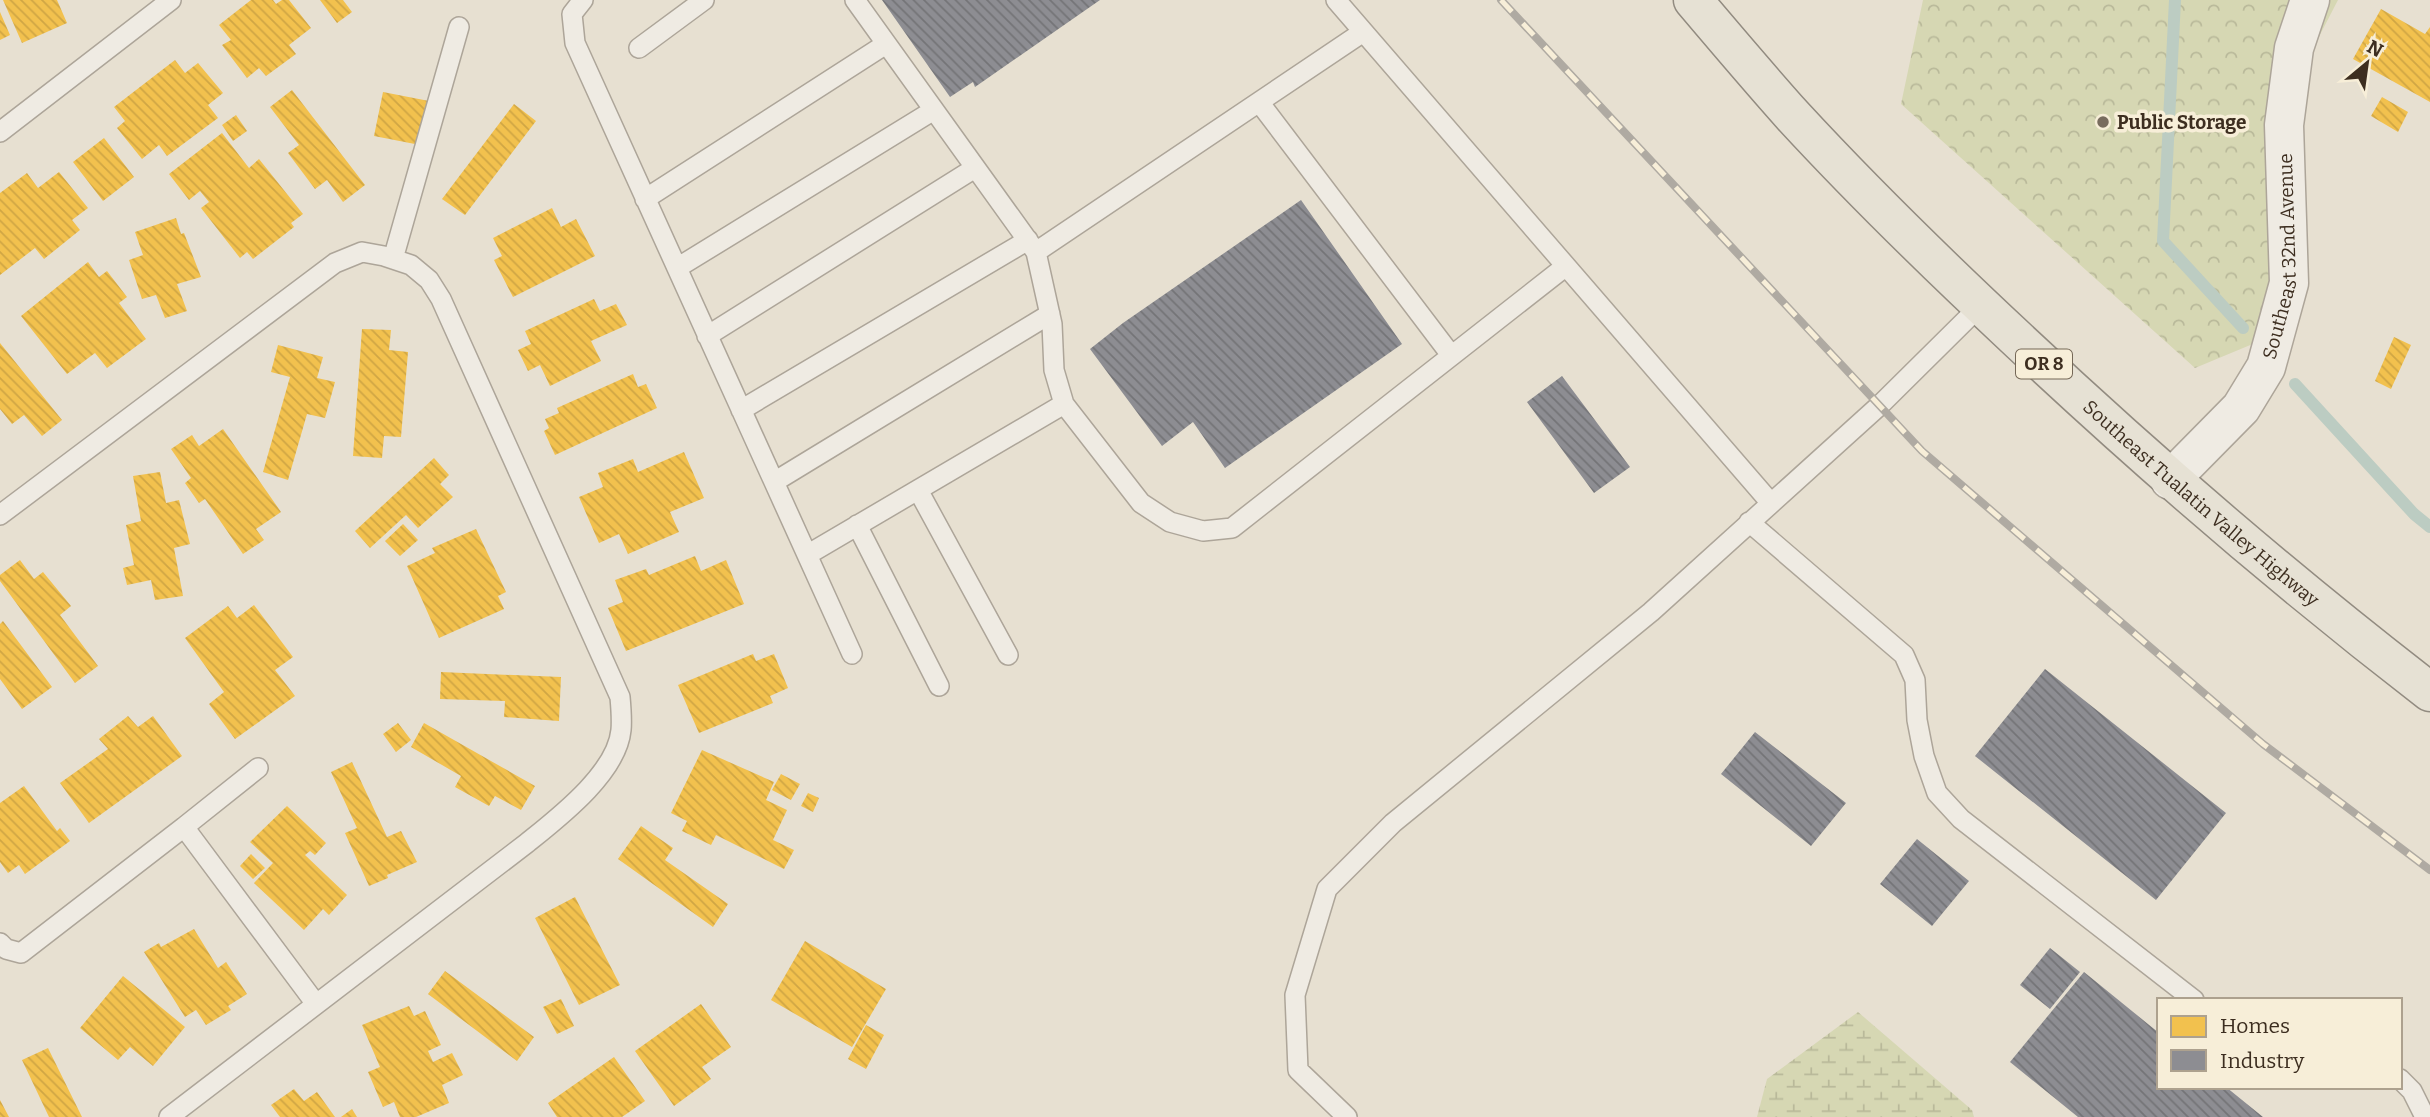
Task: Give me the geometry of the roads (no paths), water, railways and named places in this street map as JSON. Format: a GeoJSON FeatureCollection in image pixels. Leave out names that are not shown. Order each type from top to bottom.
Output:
{"type":"FeatureCollection","features":[{"type":"Feature","properties":{"kind":"main road","name":"Southeast Tualatin Valley Highway"},"geometry":{"type":"LineString","coordinates":[[1693,0],[1794,117],[1981,306],[2170,480],[2430,692]]}},
{"type":"Feature","properties":{"kind":"street","name":"Southeast 32nd Avenue"},"geometry":{"type":"LineString","coordinates":[[2170,480],[2241,408],[2266,367],[2289,283],[2284,125],[2294,48],[2311,0]]}},
{"type":"Feature","properties":{"kind":"lane"},"geometry":{"type":"LineString","coordinates":[[0,132],[171,0]]}},
{"type":"Feature","properties":{"kind":"lane"},"geometry":{"type":"LineString","coordinates":[[583,0],[572,14],[575,43],[852,653]]}},
{"type":"Feature","properties":{"kind":"lane"},"geometry":{"type":"LineString","coordinates":[[639,48],[704,0]]}},
{"type":"Feature","properties":{"kind":"lane"},"geometry":{"type":"LineString","coordinates":[[855,0],[1032,246],[1050,314],[1054,370],[1064,404],[1141,503],[1170,522],[1203,531],[1232,528],[1566,266]]}},
{"type":"Feature","properties":{"kind":"lane"},"geometry":{"type":"LineString","coordinates":[[1336,0],[1770,502]]}},
{"type":"Feature","properties":{"kind":"lane"},"geometry":{"type":"LineString","coordinates":[[393,259],[459,27]]}},
{"type":"Feature","properties":{"kind":"lane"},"geometry":{"type":"LineString","coordinates":[[741,410],[1032,246],[1259,102],[1363,32]]}},
{"type":"Feature","properties":{"kind":"lane"},"geometry":{"type":"LineString","coordinates":[[645,198],[886,44]]}},
{"type":"Feature","properties":{"kind":"lane"},"geometry":{"type":"LineString","coordinates":[[1259,102],[1451,355]]}},
{"type":"Feature","properties":{"kind":"lane"},"geometry":{"type":"LineString","coordinates":[[677,268],[934,110]]}},
{"type":"Feature","properties":{"kind":"lane"},"geometry":{"type":"LineString","coordinates":[[708,336],[975,168]]}},
{"type":"Feature","properties":{"kind":"lane"},"geometry":{"type":"LineString","coordinates":[[0,515],[335,263],[362,251],[393,259],[411,265],[429,280],[441,299],[620,697],[621,732],[610,758],[595,782],[575,804],[169,1117]]}},
{"type":"Feature","properties":{"kind":"lane"},"geometry":{"type":"LineString","coordinates":[[1347,1117],[1298,1070],[1295,995],[1327,889],[1393,823],[1651,612],[1880,405],[1981,306]]}},
{"type":"Feature","properties":{"kind":"lane"},"geometry":{"type":"LineString","coordinates":[[774,482],[1050,314]]}},
{"type":"Feature","properties":{"kind":"lane"},"geometry":{"type":"LineString","coordinates":[[807,555],[1064,404]]}},
{"type":"Feature","properties":{"kind":"lane"},"geometry":{"type":"LineString","coordinates":[[918,490],[1008,655]]}},
{"type":"Feature","properties":{"kind":"lane"},"geometry":{"type":"LineString","coordinates":[[1749,522],[1904,655],[1915,680],[1917,720],[1924,756],[1937,793],[1961,819],[2191,998]]}},
{"type":"Feature","properties":{"kind":"lane"},"geometry":{"type":"LineString","coordinates":[[858,525],[939,686]]}},
{"type":"Feature","properties":{"kind":"lane"},"geometry":{"type":"LineString","coordinates":[[0,943],[6,949],[21,953],[258,768]]}},
{"type":"Feature","properties":{"kind":"lane"},"geometry":{"type":"LineString","coordinates":[[184,827],[316,1004]]}},
{"type":"Feature","properties":{"kind":"lane"},"geometry":{"type":"LineString","coordinates":[[2402,1081],[2412,1091],[2425,1117]]}},
{"type":"Feature","properties":{"kind":"waterway"},"geometry":{"type":"LineString","coordinates":[[2175,0],[2163,241],[2243,328]]}},
{"type":"Feature","properties":{"kind":"waterway"},"geometry":{"type":"LineString","coordinates":[[2295,384],[2414,514],[2430,527]]}},
{"type":"Feature","properties":{"kind":"railway"},"geometry":{"type":"LineString","coordinates":[[1501,0],[1922,451],[2263,744],[2430,870]]}},
{"type":"Feature","properties":{"kind":"place","name":"Public Storage"},"geometry":{"type":"Point","coordinates":[2103,122]}}]}
